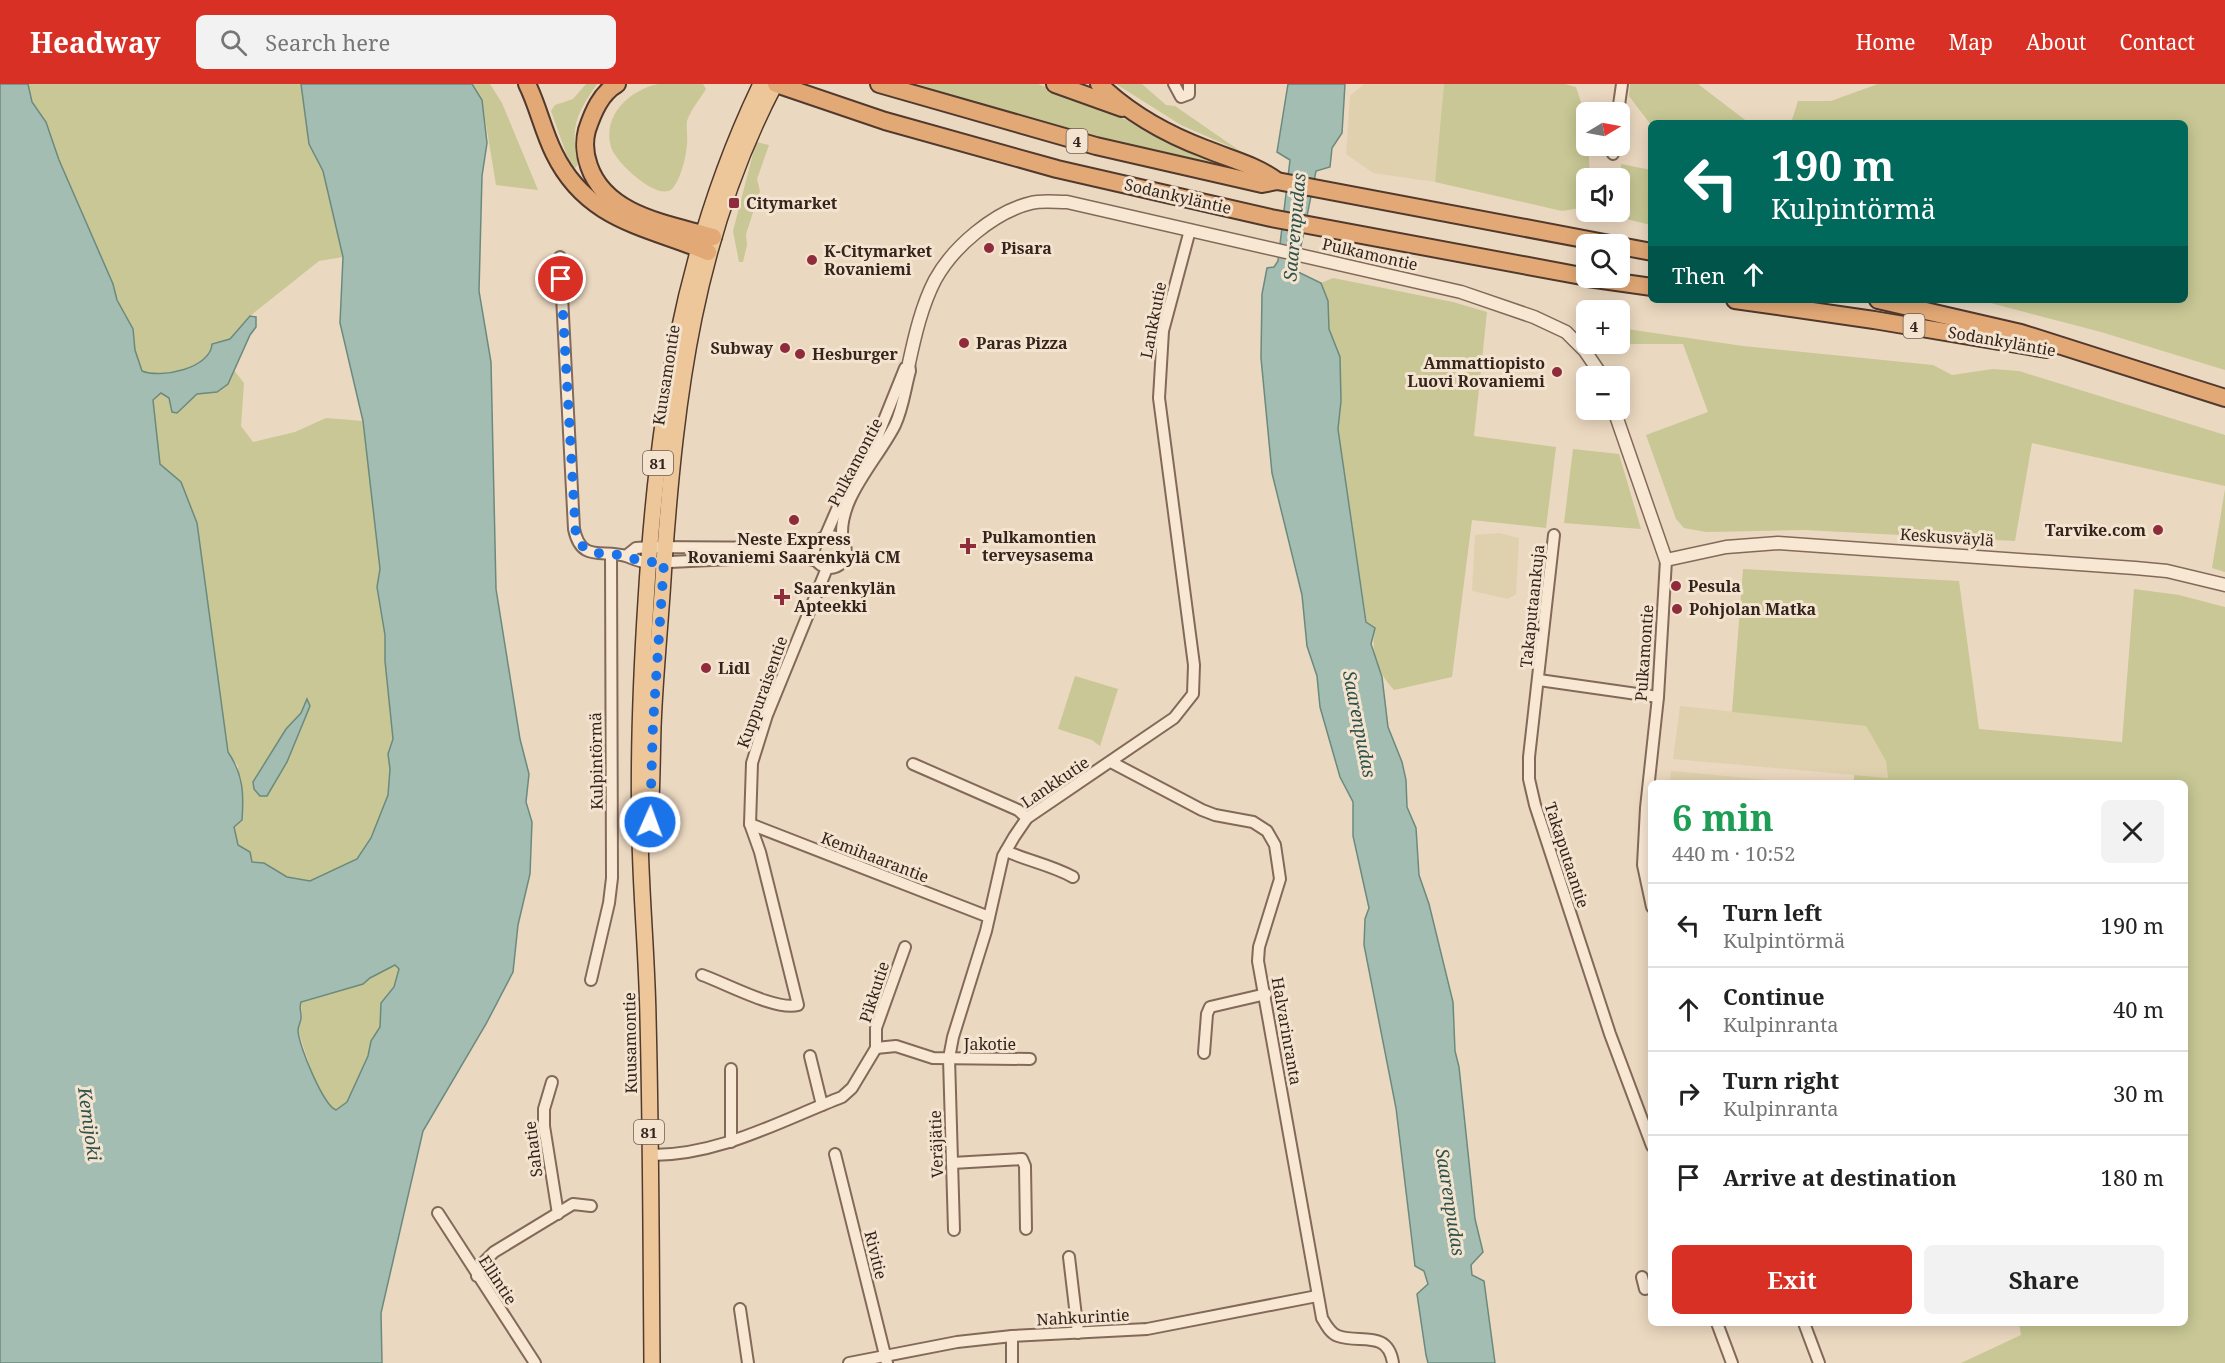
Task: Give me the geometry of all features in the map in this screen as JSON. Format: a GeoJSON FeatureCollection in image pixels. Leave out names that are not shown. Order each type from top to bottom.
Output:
{"type":"FeatureCollection","features":[{"type":"Feature","properties":{"kind":"highway"},"geometry":{"type":"LineString","coordinates":[[527,84],[553,152],[580,190],[595,205],[621,221],[705,243]]}},
{"type":"Feature","properties":{"kind":"highway"},"geometry":{"type":"LineString","coordinates":[[617,84],[596,107],[586,135],[585,150],[593,176],[618,204],[705,243]]}},
{"type":"Feature","properties":{"kind":"highway","name":"Sodankyläntie"},"geometry":{"type":"LineString","coordinates":[[775,84],[885,121],[1009,156],[1271,218],[1576,275]]}},
{"type":"Feature","properties":{"kind":"highway","name":"Sodankyläntie"},"geometry":{"type":"LineString","coordinates":[[879,84],[1096,146],[1262,184],[1277,181],[1323,192],[1576,238]]}},
{"type":"Feature","properties":{"kind":"highway"},"geometry":{"type":"LineString","coordinates":[[1055,84],[1129,110],[1180,138],[1262,170],[1277,181]]}},
{"type":"Feature","properties":{"kind":"highway"},"geometry":{"type":"LineString","coordinates":[[1099,84],[1129,110]]}},
{"type":"Feature","properties":{"kind":"highway"},"geometry":{"type":"LineString","coordinates":[[1630,248],[1648,251]]}},
{"type":"Feature","properties":{"kind":"highway","name":"Sodankyläntie"},"geometry":{"type":"LineString","coordinates":[[1630,284],[1648,286]]}},
{"type":"Feature","properties":{"kind":"highway","name":"Sodankyläntie"},"geometry":{"type":"LineString","coordinates":[[1754,303],[2091,356]]}},
{"type":"Feature","properties":{"kind":"highway","name":"Sodankyläntie"},"geometry":{"type":"LineString","coordinates":[[1891,303],[2021,333],[2225,398]]}},
{"type":"Feature","properties":{"kind":"main road","name":"Kuusamontie"},"geometry":{"type":"LineString","coordinates":[[652,1363],[650,1155],[640,804],[642,671],[649,563],[657,547],[667,391],[688,282],[705,243],[761,84]]}},
{"type":"Feature","properties":{"kind":"main road","name":"Kuusamontie"},"geometry":{"type":"LineString","coordinates":[[749,123],[775,84]]}},
{"type":"Feature","properties":{"kind":"main road","name":"Kuusamontie"},"geometry":{"type":"LineString","coordinates":[[644,902],[664,562],[657,547]]}},
{"type":"Feature","properties":{"kind":"street"},"geometry":{"type":"LineString","coordinates":[[1174,84],[1181,97],[1189,94],[1189,84]]}},
{"type":"Feature","properties":{"kind":"street"},"geometry":{"type":"LineString","coordinates":[[1619,102],[1622,84]]}},
{"type":"Feature","properties":{"kind":"street","name":"Pulkamontie"},"geometry":{"type":"LineString","coordinates":[[843,543],[841,533],[845,512],[896,422],[910,371],[909,363],[927,299],[939,273],[966,243],[985,227],[1016,208],[1031,203],[1067,202],[1461,292],[1534,317],[1566,332],[1585,351],[1595,366]]}},
{"type":"Feature","properties":{"kind":"street","name":"Lankkutie"},"geometry":{"type":"LineString","coordinates":[[949,1058],[1006,851],[1027,818],[1174,718],[1189,702],[1195,684],[1159,398],[1163,332],[1190,230]]}},
{"type":"Feature","properties":{"kind":"street"},"geometry":{"type":"LineString","coordinates":[[560,257],[574,529],[576,538],[586,550],[626,556],[635,561],[649,563],[797,556],[817,561],[827,568],[835,567],[844,560],[846,552],[843,543],[835,537],[797,548],[657,547],[636,548],[626,556]]}},
{"type":"Feature","properties":{"kind":"street","name":"Pulkamontie"},"geometry":{"type":"LineString","coordinates":[[821,540],[845,491],[876,440],[903,370],[909,363]]}},
{"type":"Feature","properties":{"kind":"street","name":"Pulkamontie"},"geometry":{"type":"LineString","coordinates":[[1617,420],[1666,560],[1651,780]]}},
{"type":"Feature","properties":{"kind":"street","name":"Takaputaankuja"},"geometry":{"type":"LineString","coordinates":[[1539,680],[1554,535]]}},
{"type":"Feature","properties":{"kind":"street"},"geometry":{"type":"LineString","coordinates":[[817,561],[814,552],[821,540]]}},
{"type":"Feature","properties":{"kind":"street","name":"Keskusväylä"},"geometry":{"type":"LineString","coordinates":[[1666,560],[1726,547],[1778,543],[2167,571],[2225,585]]}},
{"type":"Feature","properties":{"kind":"street","name":"Kulpintörmä"},"geometry":{"type":"LineString","coordinates":[[591,980],[609,903],[612,878],[611,555]]}},
{"type":"Feature","properties":{"kind":"street","name":"Kuppuraisentie"},"geometry":{"type":"LineString","coordinates":[[702,975],[774,1003],[792,1007],[798,1005],[760,852],[750,824],[752,763],[756,745],[827,568]]}},
{"type":"Feature","properties":{"kind":"street"},"geometry":{"type":"LineString","coordinates":[[1539,680],[1658,697]]}},
{"type":"Feature","properties":{"kind":"street","name":"Takaputaantie"},"geometry":{"type":"LineString","coordinates":[[1539,680],[1529,757],[1529,779],[1535,805],[1610,1034],[1648,1135]]}},
{"type":"Feature","properties":{"kind":"street","name":"Halvarinranta"},"geometry":{"type":"LineString","coordinates":[[1111,762],[1202,810],[1215,815],[1253,822],[1267,831],[1275,845],[1280,879],[1259,947],[1258,961],[1266,994],[1322,1318],[1329,1330],[1339,1336],[1374,1339],[1383,1344],[1392,1356],[1393,1363]]}},
{"type":"Feature","properties":{"kind":"street"},"geometry":{"type":"LineString","coordinates":[[913,764],[1018,810],[1027,818]]}},
{"type":"Feature","properties":{"kind":"street","name":"Pulkamontie"},"geometry":{"type":"LineString","coordinates":[[1648,809],[1643,865],[1648,888]]}},
{"type":"Feature","properties":{"kind":"street","name":"Kemihaarantie"},"geometry":{"type":"LineString","coordinates":[[750,824],[989,917]]}},
{"type":"Feature","properties":{"kind":"street"},"geometry":{"type":"LineString","coordinates":[[1006,851],[1024,859],[1051,865],[1072,877]]}},
{"type":"Feature","properties":{"kind":"street","name":"Pikkutie"},"geometry":{"type":"LineString","coordinates":[[876,1048],[876,1028],[905,947]]}},
{"type":"Feature","properties":{"kind":"street"},"geometry":{"type":"LineString","coordinates":[[1204,1053],[1207,1014],[1210,1007],[1266,994]]}},
{"type":"Feature","properties":{"kind":"street"},"geometry":{"type":"LineString","coordinates":[[650,1155],[672,1156],[731,1142],[842,1097],[852,1088],[876,1048],[896,1046],[933,1058],[949,1058]]}},
{"type":"Feature","properties":{"kind":"street"},"geometry":{"type":"LineString","coordinates":[[810,1056],[822,1105]]}},
{"type":"Feature","properties":{"kind":"street","name":"Jakotie"},"geometry":{"type":"LineString","coordinates":[[949,1058],[963,1060],[1030,1059]]}},
{"type":"Feature","properties":{"kind":"street","name":"Veräjätie"},"geometry":{"type":"LineString","coordinates":[[949,1058],[954,1230]]}},
{"type":"Feature","properties":{"kind":"street"},"geometry":{"type":"LineString","coordinates":[[731,1069],[731,1142]]}},
{"type":"Feature","properties":{"kind":"street","name":"Sahatie"},"geometry":{"type":"LineString","coordinates":[[552,1082],[544,1109],[544,1126],[558,1214]]}},
{"type":"Feature","properties":{"kind":"street","name":"Rivitie"},"geometry":{"type":"LineString","coordinates":[[835,1154],[886,1359]]}},
{"type":"Feature","properties":{"kind":"street"},"geometry":{"type":"LineString","coordinates":[[952,1163],[1022,1159],[1025,1166],[1026,1228]]}},
{"type":"Feature","properties":{"kind":"street"},"geometry":{"type":"LineString","coordinates":[[477,1276],[483,1263],[494,1252],[573,1204],[591,1206]]}},
{"type":"Feature","properties":{"kind":"street","name":"Ellintie"},"geometry":{"type":"LineString","coordinates":[[438,1214],[531,1362]]}},
{"type":"Feature","properties":{"kind":"street"},"geometry":{"type":"LineString","coordinates":[[1069,1257],[1078,1333]]}},
{"type":"Feature","properties":{"kind":"street"},"geometry":{"type":"LineString","coordinates":[[1642,1277],[1645,1289],[1648,1288]]}},
{"type":"Feature","properties":{"kind":"street","name":"Nahkurintie"},"geometry":{"type":"LineString","coordinates":[[849,1363],[886,1359],[957,1342],[1012,1336],[1147,1329],[1317,1296]]}},
{"type":"Feature","properties":{"kind":"street"},"geometry":{"type":"LineString","coordinates":[[740,1309],[748,1363]]}},
{"type":"Feature","properties":{"kind":"street"},"geometry":{"type":"LineString","coordinates":[[1718,1326],[1732,1363]]}},
{"type":"Feature","properties":{"kind":"street"},"geometry":{"type":"LineString","coordinates":[[1805,1326],[1819,1363]]}},
{"type":"Feature","properties":{"kind":"street"},"geometry":{"type":"LineString","coordinates":[[1012,1336],[1012,1363]]}},
{"type":"Feature","properties":{"kind":"shaded area"},"geometry":{"type":"Polygon","coordinates":[[[28,84],[301,84],[309,144],[323,171],[343,257],[319,261],[250,316],[230,339],[212,344],[203,359],[194,365],[172,372],[142,371],[135,350],[133,329],[117,300],[113,284],[59,160],[46,122],[32,102],[28,84]]]}},
{"type":"Feature","properties":{"kind":"shaded area"},"geometry":{"type":"Polygon","coordinates":[[[472,84],[490,84],[502,103],[538,190],[496,185],[482,100],[472,84]]]}},
{"type":"Feature","properties":{"kind":"shaded area"},"geometry":{"type":"Polygon","coordinates":[[[586,84],[597,84],[584,104],[577,121],[575,140],[579,163],[575,168],[571,167],[551,111],[555,105],[573,99],[586,84]]]}},
{"type":"Feature","properties":{"kind":"shaded area"},"geometry":{"type":"Polygon","coordinates":[[[658,84],[703,84],[706,89],[687,121],[687,141],[681,173],[673,188],[667,191],[649,186],[629,171],[614,154],[609,135],[615,115],[628,98],[658,84]]]}},
{"type":"Feature","properties":{"kind":"shaded area"},"geometry":{"type":"Polygon","coordinates":[[[899,84],[1038,84],[1246,169],[1244,176],[1122,147],[899,84]]]}},
{"type":"Feature","properties":{"kind":"shaded area"},"geometry":{"type":"Polygon","coordinates":[[[1116,84],[1142,84],[1166,105],[1175,106],[1240,151],[1181,125],[1116,84]]]}},
{"type":"Feature","properties":{"kind":"shaded area"},"geometry":{"type":"Polygon","coordinates":[[[1364,84],[1444,84],[1435,182],[1373,173],[1346,154],[1350,96],[1364,84]]]}},
{"type":"Feature","properties":{"kind":"shaded area"},"geometry":{"type":"Polygon","coordinates":[[[1444,84],[1565,84],[1576,87],[1581,102],[1576,102],[1576,156],[1589,156],[1589,168],[1576,168],[1576,209],[1562,211],[1435,182],[1444,84]]]}},
{"type":"Feature","properties":{"kind":"shaded area"},"geometry":{"type":"Polygon","coordinates":[[[1630,84],[1698,84],[1745,120],[1648,121],[1629,96],[1630,84]]]}},
{"type":"Feature","properties":{"kind":"shaded area"},"geometry":{"type":"Polygon","coordinates":[[[1878,84],[2225,84],[2225,370],[2101,332],[1990,303],[2188,303],[2188,120],[1792,120],[1798,101],[1831,101],[1878,84]]]}},
{"type":"Feature","properties":{"kind":"shaded area"},"geometry":{"type":"Polygon","coordinates":[[[756,142],[769,145],[757,179],[760,191],[746,234],[747,245],[743,262],[739,262],[733,231],[756,142]]]}},
{"type":"Feature","properties":{"kind":"shaded area"},"geometry":{"type":"Polygon","coordinates":[[[1621,164],[1648,169],[1648,224],[1630,220],[1630,168],[1621,168],[1621,164]]]}},
{"type":"Feature","properties":{"kind":"shaded area"},"geometry":{"type":"Polygon","coordinates":[[[1333,278],[1453,302],[1487,312],[1474,436],[1556,447],[1546,528],[1472,520],[1452,677],[1394,690],[1384,677],[1377,662],[1374,645],[1375,628],[1367,623],[1338,429],[1341,401],[1340,357],[1329,329],[1328,301],[1321,283],[1333,278]]]}},
{"type":"Feature","properties":{"kind":"shaded area"},"geometry":{"type":"Polygon","coordinates":[[[1630,329],[1743,346],[1933,365],[1952,375],[1993,369],[2019,371],[2225,435],[2225,486],[2032,443],[2015,541],[1805,530],[1706,532],[1684,528],[1676,519],[1646,435],[1708,412],[1683,344],[1630,344],[1630,329]]]}},
{"type":"Feature","properties":{"kind":"shaded area"},"geometry":{"type":"Polygon","coordinates":[[[233,369],[244,383],[241,426],[253,442],[295,432],[326,418],[363,421],[380,569],[377,587],[385,635],[385,661],[393,739],[388,754],[390,769],[388,795],[371,838],[357,859],[310,881],[287,877],[265,863],[252,862],[250,852],[238,845],[233,827],[238,766],[228,752],[197,523],[181,482],[160,464],[153,400],[161,393],[169,398],[172,412],[177,413],[195,395],[224,387],[233,369]]]}},
{"type":"Feature","properties":{"kind":"shaded area"},"geometry":{"type":"Polygon","coordinates":[[[1573,449],[1619,454],[1641,529],[1564,523],[1573,449]]]}},
{"type":"Feature","properties":{"kind":"shaded area"},"geometry":{"type":"Polygon","coordinates":[[[2225,489],[2225,572],[2212,568],[2225,489]]]}},
{"type":"Feature","properties":{"kind":"shaded area"},"geometry":{"type":"Polygon","coordinates":[[[1499,533],[1519,538],[1516,594],[1508,599],[1472,591],[1475,535],[1499,533]]]}},
{"type":"Feature","properties":{"kind":"shaded area"},"geometry":{"type":"Polygon","coordinates":[[[1743,569],[1959,581],[1979,729],[2122,742],[2134,589],[2179,595],[2225,607],[2225,1363],[1961,1363],[2021,1335],[2020,1326],[2188,1326],[2188,780],[1854,780],[1854,775],[1888,778],[1886,761],[1866,726],[1732,712],[1743,569]]]}},
{"type":"Feature","properties":{"kind":"shaded area"},"geometry":{"type":"Polygon","coordinates":[[[1075,676],[1118,689],[1100,746],[1092,740],[1058,729],[1075,676]]]}},
{"type":"Feature","properties":{"kind":"shaded area"},"geometry":{"type":"Polygon","coordinates":[[[1680,706],[1866,726],[1886,761],[1888,778],[1673,759],[1680,706]]]}},
{"type":"Feature","properties":{"kind":"shaded area"},"geometry":{"type":"Polygon","coordinates":[[[1671,771],[1770,780],[1670,780],[1671,771]]]}},
{"type":"Feature","properties":{"kind":"shaded area"},"geometry":{"type":"Polygon","coordinates":[[[395,965],[399,969],[394,987],[381,1003],[380,1027],[371,1041],[368,1056],[347,1102],[336,1110],[331,1108],[314,1079],[298,1030],[302,1017],[301,1002],[363,984],[395,965]]]}},
{"type":"Feature","properties":{"kind":"water","name":"Kemijoki"},"geometry":{"type":"Polygon","coordinates":[[[0,84],[28,84],[32,102],[46,122],[59,160],[113,284],[117,300],[133,329],[135,350],[142,371],[161,374],[184,370],[203,359],[212,344],[230,339],[250,316],[256,317],[256,327],[250,335],[228,384],[217,392],[197,394],[177,413],[172,412],[169,398],[161,393],[153,400],[160,464],[181,482],[197,523],[228,752],[240,776],[243,801],[242,820],[234,827],[238,845],[250,852],[252,862],[264,863],[287,877],[310,881],[357,859],[371,838],[388,795],[390,769],[388,754],[393,739],[385,661],[385,635],[377,587],[380,569],[363,421],[340,323],[343,257],[323,171],[309,144],[301,84],[472,84],[482,100],[487,143],[482,176],[479,291],[491,362],[496,589],[520,739],[529,774],[526,802],[532,822],[530,874],[518,925],[513,972],[486,1024],[423,1131],[381,1313],[382,1363],[0,1363],[0,84]],[[395,965],[363,984],[301,1002],[298,1030],[302,1048],[318,1086],[336,1110],[347,1102],[368,1056],[371,1041],[380,1027],[381,1003],[394,987],[399,969],[395,965]]]}},
{"type":"Feature","properties":{"kind":"water","name":"Saarenpudas"},"geometry":{"type":"Polygon","coordinates":[[[1288,84],[1345,84],[1342,133],[1332,148],[1330,167],[1316,171],[1296,271],[1321,283],[1328,301],[1329,329],[1340,357],[1341,401],[1338,429],[1366,622],[1375,628],[1371,644],[1382,677],[1388,727],[1402,762],[1406,780],[1407,807],[1416,828],[1419,875],[1429,904],[1453,1002],[1455,1051],[1459,1067],[1475,1219],[1483,1252],[1471,1265],[1472,1275],[1484,1281],[1495,1363],[1428,1363],[1417,1294],[1428,1284],[1424,1271],[1415,1266],[1396,1108],[1364,945],[1365,919],[1369,908],[1353,836],[1353,802],[1340,777],[1320,707],[1317,676],[1307,646],[1302,595],[1272,473],[1261,358],[1262,294],[1267,268],[1274,267],[1278,261],[1290,160],[1277,152],[1288,84]]]}},
{"type":"Feature","properties":{"kind":"water"},"geometry":{"type":"Polygon","coordinates":[[[307,699],[310,706],[287,762],[267,796],[260,796],[254,789],[253,782],[286,729],[301,713],[307,699]]]}},
{"type":"Feature","properties":{"kind":"place","name":"Citymarket"},"geometry":{"type":"Point","coordinates":[734,203]}},
{"type":"Feature","properties":{"kind":"place","name":"Pisara"},"geometry":{"type":"Point","coordinates":[989,248]}},
{"type":"Feature","properties":{"kind":"place","name":"K-Citymarket Rovaniemi"},"geometry":{"type":"Point","coordinates":[812,260]}},
{"type":"Feature","properties":{"kind":"place","name":"Paras Pizza"},"geometry":{"type":"Point","coordinates":[964,343]}},
{"type":"Feature","properties":{"kind":"place","name":"Subway"},"geometry":{"type":"Point","coordinates":[785,348]}},
{"type":"Feature","properties":{"kind":"place","name":"Hesburger"},"geometry":{"type":"Point","coordinates":[800,354]}},
{"type":"Feature","properties":{"kind":"place","name":"Ammattiopisto Luovi Rovaniemi"},"geometry":{"type":"Point","coordinates":[1557,372]}},
{"type":"Feature","properties":{"kind":"place","name":"Neste Express Rovaniemi Saarenkylä CM"},"geometry":{"type":"Point","coordinates":[794,520]}},
{"type":"Feature","properties":{"kind":"place","name":"Tarvike.com"},"geometry":{"type":"Point","coordinates":[2158,530]}},
{"type":"Feature","properties":{"kind":"place","name":"Pulkamontien terveysasema"},"geometry":{"type":"Point","coordinates":[968,546]}},
{"type":"Feature","properties":{"kind":"place","name":"Pesula"},"geometry":{"type":"Point","coordinates":[1676,586]}},
{"type":"Feature","properties":{"kind":"place","name":"Saarenkylän Apteekki"},"geometry":{"type":"Point","coordinates":[782,597]}},
{"type":"Feature","properties":{"kind":"place","name":"Pohjolan Matka"},"geometry":{"type":"Point","coordinates":[1677,609]}},
{"type":"Feature","properties":{"kind":"place","name":"Lidl"},"geometry":{"type":"Point","coordinates":[706,668]}},
{"type":"Feature","properties":{"kind":"route"},"geometry":{"type":"LineString","coordinates":[[561,279],[576,538],[580,545],[595,554],[626,556],[635,561],[649,563],[664,562],[653,724],[650,822]]}}]}
